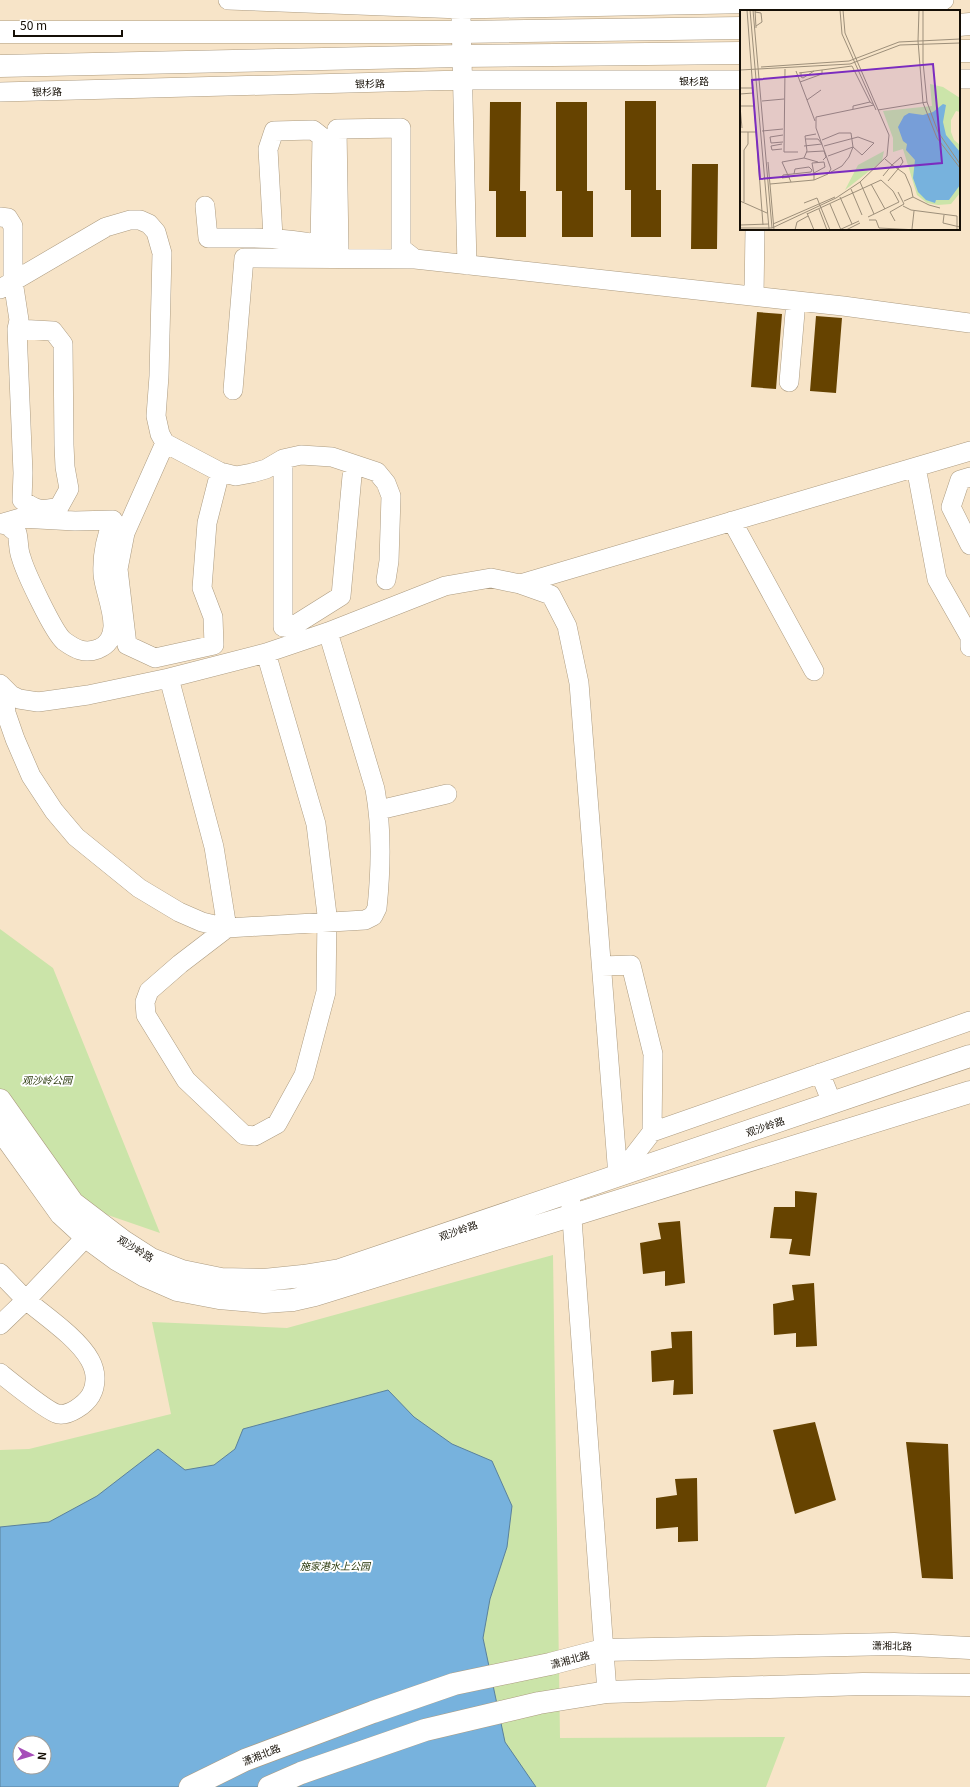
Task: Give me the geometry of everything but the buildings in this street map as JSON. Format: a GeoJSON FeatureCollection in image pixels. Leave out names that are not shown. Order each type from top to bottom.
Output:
{"type":"FeatureCollection","features":[{"type":"Feature","properties":{"kind":"main road"},"geometry":{"type":"LineString","coordinates":[[0,32],[460,32],[740,28]]}},
{"type":"Feature","properties":{"kind":"main road"},"geometry":{"type":"LineString","coordinates":[[960,51],[970,50]]}},
{"type":"Feature","properties":{"kind":"main road"},"geometry":{"type":"LineString","coordinates":[[0,66],[461,56],[740,53]]}},
{"type":"Feature","properties":{"kind":"main road","name":"观沙岭路"},"geometry":{"type":"LineString","coordinates":[[0,1100],[73,1203],[123,1241],[151,1258],[182,1271],[220,1279],[264,1280],[340,1270],[970,1056]]}},
{"type":"Feature","properties":{"kind":"main road","name":"观沙岭路"},"geometry":{"type":"LineString","coordinates":[[0,1129],[61,1214],[86,1237],[116,1259],[145,1276],[177,1290],[219,1298],[264,1302],[293,1300],[315,1295],[970,1092]]}},
{"type":"Feature","properties":{"kind":"main road","name":"潇湘北路"},"geometry":{"type":"LineString","coordinates":[[190,1787],[245,1760],[373,1712],[454,1684],[550,1664],[603,1650],[894,1644],[970,1648]]}},
{"type":"Feature","properties":{"kind":"main road"},"geometry":{"type":"LineString","coordinates":[[269,1787],[301,1772],[425,1730],[538,1703],[607,1692],[863,1684],[970,1685]]}},
{"type":"Feature","properties":{"kind":"street"},"geometry":{"type":"LineString","coordinates":[[228,0],[462,4],[944,0]]}},
{"type":"Feature","properties":{"kind":"street"},"geometry":{"type":"LineString","coordinates":[[462,4],[460,32],[463,80],[467,265]]}},
{"type":"Feature","properties":{"kind":"street"},"geometry":{"type":"LineString","coordinates":[[960,80],[970,79]]}},
{"type":"Feature","properties":{"kind":"street","name":"银杉路"},"geometry":{"type":"LineString","coordinates":[[0,92],[463,80],[740,80]]}},
{"type":"Feature","properties":{"kind":"street"},"geometry":{"type":"LineString","coordinates":[[339,250],[337,129],[401,128],[408,253]]}},
{"type":"Feature","properties":{"kind":"street"},"geometry":{"type":"LineString","coordinates":[[273,237],[268,149],[270,138],[274,131],[313,130],[322,137],[320,244]]}},
{"type":"Feature","properties":{"kind":"street"},"geometry":{"type":"LineString","coordinates":[[205,206],[208,238],[273,237],[320,244],[339,250],[408,253],[467,265],[754,296],[970,323]]}},
{"type":"Feature","properties":{"kind":"street"},"geometry":{"type":"LineString","coordinates":[[0,217],[8,218],[13,226],[6,285],[18,320],[17,329],[23,473],[22,500],[33,507],[44,511],[59,507],[69,489],[65,467],[64,445],[63,344],[53,332],[17,329]]}},
{"type":"Feature","properties":{"kind":"street"},"geometry":{"type":"LineString","coordinates":[[6,285],[106,227],[130,220],[140,220],[149,224],[156,232],[162,253],[159,376],[156,416],[160,434],[166,443],[220,472],[236,476],[252,474],[266,469],[283,459],[301,455],[332,457],[377,472],[386,483],[391,496],[390,561],[386,580]]}},
{"type":"Feature","properties":{"kind":"street"},"geometry":{"type":"LineString","coordinates":[[754,230],[754,296]]}},
{"type":"Feature","properties":{"kind":"street"},"geometry":{"type":"LineString","coordinates":[[232,390],[244,258],[408,253]]}},
{"type":"Feature","properties":{"kind":"street"},"geometry":{"type":"LineString","coordinates":[[789,382],[796,301]]}},
{"type":"Feature","properties":{"kind":"street"},"geometry":{"type":"LineString","coordinates":[[166,443],[125,533],[118,569],[127,645],[155,658],[214,645],[213,616],[202,588],[207,523],[220,472]]}},
{"type":"Feature","properties":{"kind":"street"},"geometry":{"type":"LineString","coordinates":[[520,584],[970,451]]}},
{"type":"Feature","properties":{"kind":"street"},"geometry":{"type":"LineString","coordinates":[[283,459],[283,627],[298,623],[341,596],[352,476]]}},
{"type":"Feature","properties":{"kind":"street"},"geometry":{"type":"LineString","coordinates":[[916,467],[937,579],[970,637],[970,647]]}},
{"type":"Feature","properties":{"kind":"street"},"geometry":{"type":"LineString","coordinates":[[970,477],[960,480],[951,507],[970,544]]}},
{"type":"Feature","properties":{"kind":"street"},"geometry":{"type":"LineString","coordinates":[[20,518],[75,521],[113,520],[106,538],[103,573],[104,588],[114,621],[109,640],[99,648],[89,651],[78,650],[61,638],[51,623],[20,557],[17,533],[7,525],[0,524],[20,518]]}},
{"type":"Feature","properties":{"kind":"street"},"geometry":{"type":"LineString","coordinates":[[732,521],[814,671]]}},
{"type":"Feature","properties":{"kind":"street"},"geometry":{"type":"LineString","coordinates":[[2,687],[19,699],[38,702],[88,695],[169,678],[266,653],[328,632],[445,586],[491,578],[520,584],[551,595],[567,626],[578,683],[618,1176]]}},
{"type":"Feature","properties":{"kind":"street"},"geometry":{"type":"LineString","coordinates":[[2,687],[6,713],[15,739],[31,776],[54,811],[76,837],[140,888],[179,912],[202,922],[227,928],[365,920],[373,916],[377,908],[380,836],[379,810],[375,789],[328,632]]}},
{"type":"Feature","properties":{"kind":"street"},"geometry":{"type":"LineString","coordinates":[[227,928],[180,964],[149,991],[145,1002],[146,1015],[186,1080],[244,1135],[255,1136],[277,1124],[304,1075],[326,992],[327,922],[316,824],[266,653]]}},
{"type":"Feature","properties":{"kind":"street"},"geometry":{"type":"LineString","coordinates":[[169,678],[214,847],[227,928]]}},
{"type":"Feature","properties":{"kind":"street"},"geometry":{"type":"LineString","coordinates":[[379,810],[447,794]]}},
{"type":"Feature","properties":{"kind":"street"},"geometry":{"type":"LineString","coordinates":[[602,966],[631,965],[653,1054],[652,1132]]}},
{"type":"Feature","properties":{"kind":"street"},"geometry":{"type":"LineString","coordinates":[[618,1176],[652,1132],[970,1021]]}},
{"type":"Feature","properties":{"kind":"street"},"geometry":{"type":"LineString","coordinates":[[820,1073],[832,1103]]}},
{"type":"Feature","properties":{"kind":"street"},"geometry":{"type":"LineString","coordinates":[[570,1192],[607,1692]]}},
{"type":"Feature","properties":{"kind":"street"},"geometry":{"type":"LineString","coordinates":[[0,1325],[86,1237]]}},
{"type":"Feature","properties":{"kind":"street"},"geometry":{"type":"LineString","coordinates":[[0,1273],[26,1300],[79,1345],[90,1359],[94,1369],[94,1386],[91,1395],[85,1402],[69,1413],[57,1414],[0,1373]]}},
{"type":"Feature","properties":{"kind":"green space","name":"观沙岭公园"},"geometry":{"type":"Polygon","coordinates":[[[0,929],[53,968],[160,1233],[73,1203],[0,1092],[0,929]]]}},
{"type":"Feature","properties":{"kind":"green space","name":"施家港水上公园"},"geometry":{"type":"Polygon","coordinates":[[[553,1255],[560,1738],[785,1737],[766,1787],[0,1787],[0,1450],[29,1449],[171,1414],[152,1322],[287,1328],[553,1255]]]}},
{"type":"Feature","properties":{"kind":"water","name":"施家港水上公园"},"geometry":{"type":"Polygon","coordinates":[[[388,1390],[414,1417],[452,1444],[492,1461],[512,1506],[507,1547],[490,1599],[483,1638],[505,1742],[536,1787],[0,1787],[0,1527],[49,1522],[97,1496],[158,1449],[185,1470],[214,1465],[235,1449],[243,1429],[388,1390]]]}}]}
